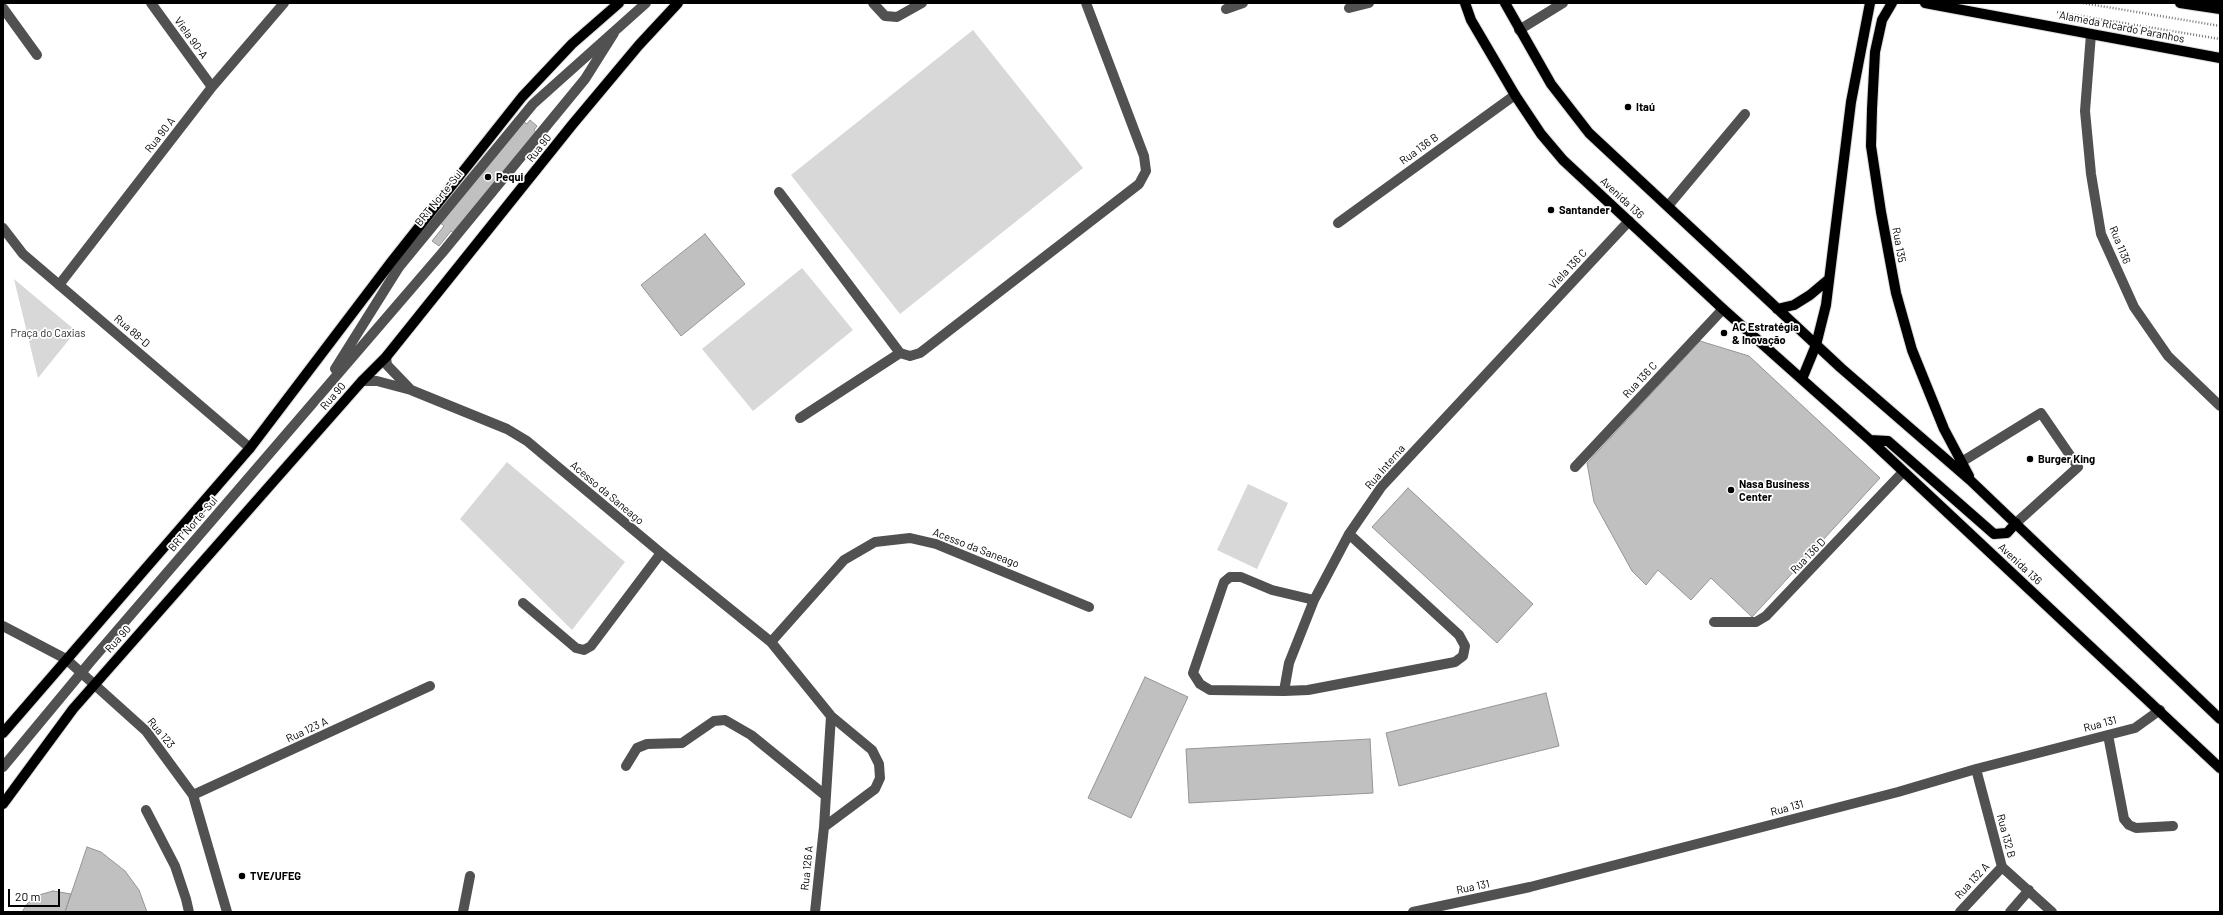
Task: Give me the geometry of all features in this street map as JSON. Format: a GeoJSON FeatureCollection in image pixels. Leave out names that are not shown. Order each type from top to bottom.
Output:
{"type":"FeatureCollection","features":[{"type":"Feature","properties":{"kind":"main road"},"geometry":{"type":"LineString","coordinates":[[3,733],[250,448],[387,268],[522,97],[572,44],[619,3]]}},
{"type":"Feature","properties":{"kind":"main road","name":"Rua 90"},"geometry":{"type":"LineString","coordinates":[[3,804],[73,709],[362,382],[386,357],[572,125],[639,45],[678,3]]}},
{"type":"Feature","properties":{"kind":"main road","name":"Avenida 136"},"geometry":{"type":"LineString","coordinates":[[1464,3],[1472,20],[1515,95],[1541,134],[1563,160],[1723,309],[1870,440],[2160,710],[2220,768]]}},
{"type":"Feature","properties":{"kind":"main road"},"geometry":{"type":"LineString","coordinates":[[1505,3],[1551,84],[1590,133],[1816,345],[1958,464]]}},
{"type":"Feature","properties":{"kind":"main road"},"geometry":{"type":"LineString","coordinates":[[1802,379],[1816,345],[1826,305],[1852,102],[1870,3]]}},
{"type":"Feature","properties":{"kind":"main road","name":"Rua 135"},"geometry":{"type":"LineString","coordinates":[[1892,3],[1882,20],[1875,52],[1872,146],[1881,212],[1896,293],[1912,350],[1958,464],[1970,480],[2016,523]]}},
{"type":"Feature","properties":{"kind":"main road","name":"Alameda Ricardo Paranhos"},"geometry":{"type":"LineString","coordinates":[[1924,3],[2220,58]]}},
{"type":"Feature","properties":{"kind":"main road"},"geometry":{"type":"LineString","coordinates":[[2180,3],[2220,9]]}},
{"type":"Feature","properties":{"kind":"main road"},"geometry":{"type":"LineString","coordinates":[[1777,309],[1794,305],[1810,296],[1829,279]]}},
{"type":"Feature","properties":{"kind":"main road"},"geometry":{"type":"LineString","coordinates":[[1870,440],[1888,441],[1994,534],[2007,533],[2016,523],[2220,719]]}},
{"type":"Feature","properties":{"kind":"street","name":"Viela 90-A"},"geometry":{"type":"LineString","coordinates":[[152,3],[212,87]]}},
{"type":"Feature","properties":{"kind":"street","name":"Rua 90 A"},"geometry":{"type":"LineString","coordinates":[[59,285],[212,87],[284,3]]}},
{"type":"Feature","properties":{"kind":"street","name":"BRT Norte-Sul"},"geometry":{"type":"LineString","coordinates":[[314,403],[399,266],[477,170],[534,104],[578,62],[614,33],[646,3]]}},
{"type":"Feature","properties":{"kind":"street"},"geometry":{"type":"LineString","coordinates":[[873,3],[885,16],[897,17],[922,3]]}},
{"type":"Feature","properties":{"kind":"street"},"geometry":{"type":"LineString","coordinates":[[779,192],[900,353],[910,356],[920,353],[1139,184],[1146,171],[1144,156],[1086,3]]}},
{"type":"Feature","properties":{"kind":"street"},"geometry":{"type":"LineString","coordinates":[[1226,9],[1243,3]]}},
{"type":"Feature","properties":{"kind":"street"},"geometry":{"type":"LineString","coordinates":[[1349,8],[1369,3]]}},
{"type":"Feature","properties":{"kind":"street"},"geometry":{"type":"LineString","coordinates":[[1519,30],[1563,3]]}},
{"type":"Feature","properties":{"kind":"street"},"geometry":{"type":"LineString","coordinates":[[3,8],[37,55]]}},
{"type":"Feature","properties":{"kind":"street","name":"BRT Norte-Sul"},"geometry":{"type":"LineString","coordinates":[[81,673],[314,403],[411,287],[442,253],[585,79],[614,33]]}},
{"type":"Feature","properties":{"kind":"street","name":"Rua 1136"},"geometry":{"type":"LineString","coordinates":[[2091,34],[2085,111],[2091,174],[2101,234],[2134,307],[2142,320],[2168,356],[2220,406]]}},
{"type":"Feature","properties":{"kind":"street","name":"Rua 136 B"},"geometry":{"type":"LineString","coordinates":[[1338,223],[1515,95]]}},
{"type":"Feature","properties":{"kind":"street"},"geometry":{"type":"LineString","coordinates":[[1668,206],[1745,114]]}},
{"type":"Feature","properties":{"kind":"street","name":"Viela 136 C"},"geometry":{"type":"LineString","coordinates":[[1525,334],[1629,221]]}},
{"type":"Feature","properties":{"kind":"street","name":"Rua 88-D"},"geometry":{"type":"LineString","coordinates":[[3,228],[23,254],[250,448]]}},
{"type":"Feature","properties":{"kind":"street","name":"Rua 136 C"},"geometry":{"type":"LineString","coordinates":[[1575,467],[1723,309]]}},
{"type":"Feature","properties":{"kind":"street","name":"Rua Interna"},"geometry":{"type":"LineString","coordinates":[[1284,691],[1289,663],[1314,600],[1349,534],[1382,486],[1525,334]]}},
{"type":"Feature","properties":{"kind":"street"},"geometry":{"type":"LineString","coordinates":[[800,418],[900,353]]}},
{"type":"Feature","properties":{"kind":"street","name":"Acesso da Saneago"},"geometry":{"type":"LineString","coordinates":[[386,357],[387,366],[410,390]]}},
{"type":"Feature","properties":{"kind":"street","name":"Acesso da Saneago"},"geometry":{"type":"LineString","coordinates":[[362,382],[377,381],[410,390],[507,429],[526,441],[771,642],[831,716],[872,750],[879,764],[880,778],[875,789],[824,827]]}},
{"type":"Feature","properties":{"kind":"street"},"geometry":{"type":"LineString","coordinates":[[1958,464],[2041,413],[2078,468],[2016,523]]}},
{"type":"Feature","properties":{"kind":"street","name":"Rua 136 D"},"geometry":{"type":"LineString","coordinates":[[1714,622],[1756,622],[1766,616],[1903,472]]}},
{"type":"Feature","properties":{"kind":"street"},"geometry":{"type":"LineString","coordinates":[[1314,600],[1272,590],[1241,577],[1230,577],[1224,582],[1193,673],[1200,684],[1210,690],[1308,690],[1455,662],[1463,656],[1465,646],[1460,635],[1349,534]]}},
{"type":"Feature","properties":{"kind":"street","name":"Acesso da Saneago"},"geometry":{"type":"LineString","coordinates":[[771,642],[844,560],[875,542],[910,538],[936,544],[1089,607]]}},
{"type":"Feature","properties":{"kind":"street"},"geometry":{"type":"LineString","coordinates":[[523,603],[576,648],[584,650],[591,646],[661,553]]}},
{"type":"Feature","properties":{"kind":"street","name":"Rua 123"},"geometry":{"type":"LineString","coordinates":[[3,626],[66,659],[146,731],[194,795],[228,912]]}},
{"type":"Feature","properties":{"kind":"street"},"geometry":{"type":"LineString","coordinates":[[3,767],[81,673]]}},
{"type":"Feature","properties":{"kind":"street","name":"Rua 123 A"},"geometry":{"type":"LineString","coordinates":[[194,795],[430,686]]}},
{"type":"Feature","properties":{"kind":"street","name":"Rua 131"},"geometry":{"type":"LineString","coordinates":[[1413,912],[1538,885],[1898,792],[1976,769],[2135,728],[2160,710]]}},
{"type":"Feature","properties":{"kind":"street"},"geometry":{"type":"LineString","coordinates":[[824,827],[831,716]]}},
{"type":"Feature","properties":{"kind":"street"},"geometry":{"type":"LineString","coordinates":[[626,766],[637,748],[647,744],[682,743],[714,721],[724,720],[751,735],[826,796]]}},
{"type":"Feature","properties":{"kind":"street"},"geometry":{"type":"LineString","coordinates":[[2108,735],[2124,819],[2128,825],[2136,828],[2173,826]]}},
{"type":"Feature","properties":{"kind":"street","name":"Rua 132 B"},"geometry":{"type":"LineString","coordinates":[[1976,769],[2002,867],[2052,912]]}},
{"type":"Feature","properties":{"kind":"street"},"geometry":{"type":"LineString","coordinates":[[146,810],[175,866],[189,912]]}},
{"type":"Feature","properties":{"kind":"street","name":"Rua 126 A"},"geometry":{"type":"LineString","coordinates":[[815,912],[824,827]]}},
{"type":"Feature","properties":{"kind":"street","name":"Rua 132 A"},"geometry":{"type":"LineString","coordinates":[[1960,912],[2002,867]]}},
{"type":"Feature","properties":{"kind":"street"},"geometry":{"type":"LineString","coordinates":[[463,912],[470,876]]}},
{"type":"Feature","properties":{"kind":"street"},"geometry":{"type":"LineString","coordinates":[[2010,912],[2029,890]]}},
{"type":"Feature","properties":{"kind":"path"},"geometry":{"type":"LineString","coordinates":[[2083,3],[2220,26]]}},
{"type":"Feature","properties":{"kind":"path"},"geometry":{"type":"LineString","coordinates":[[2056,12],[2220,39]]}},
{"type":"Feature","properties":{"kind":"green space"},"geometry":{"type":"Polygon","coordinates":[[[973,30],[1083,168],[900,314],[791,175],[973,30]]]}},
{"type":"Feature","properties":{"kind":"green space"},"geometry":{"type":"Polygon","coordinates":[[[802,268],[853,330],[753,411],[702,349],[802,268]]]}},
{"type":"Feature","properties":{"kind":"green space","name":"Praça do Caxias"},"geometry":{"type":"Polygon","coordinates":[[[14,279],[76,331],[38,378],[14,279]]]}},
{"type":"Feature","properties":{"kind":"green space"},"geometry":{"type":"Polygon","coordinates":[[[507,462],[625,562],[572,630],[460,519],[507,462]]]}},
{"type":"Feature","properties":{"kind":"green space"},"geometry":{"type":"Polygon","coordinates":[[[1248,484],[1288,503],[1257,569],[1217,550],[1248,484]]]}},
{"type":"Feature","properties":{"kind":"building","name":"Pequi"},"geometry":{"type":"Polygon","coordinates":[[[521,119],[527,124],[530,120],[537,126],[534,130],[537,133],[455,234],[451,231],[439,246],[432,241],[444,226],[438,221],[521,119]]]}},
{"type":"Feature","properties":{"kind":"building"},"geometry":{"type":"Polygon","coordinates":[[[705,234],[745,284],[681,336],[641,285],[705,234]]]}},
{"type":"Feature","properties":{"kind":"building","name":"Nasa Business Center"},"geometry":{"type":"Polygon","coordinates":[[[1700,341],[1749,356],[1880,478],[1752,617],[1711,578],[1691,600],[1658,570],[1646,585],[1632,571],[1594,502],[1587,463],[1700,341]]]}},
{"type":"Feature","properties":{"kind":"building"},"geometry":{"type":"Polygon","coordinates":[[[1408,488],[1533,604],[1497,643],[1372,527],[1408,488]]]}},
{"type":"Feature","properties":{"kind":"building"},"geometry":{"type":"Polygon","coordinates":[[[1145,677],[1188,697],[1131,818],[1088,798],[1145,677]]]}},
{"type":"Feature","properties":{"kind":"building"},"geometry":{"type":"Polygon","coordinates":[[[1546,693],[1559,746],[1399,786],[1386,733],[1546,693]]]}},
{"type":"Feature","properties":{"kind":"building"},"geometry":{"type":"Polygon","coordinates":[[[1370,739],[1373,793],[1189,803],[1186,749],[1370,739]]]}},
{"type":"Feature","properties":{"kind":"building"},"geometry":{"type":"Polygon","coordinates":[[[87,847],[101,852],[125,871],[139,890],[147,912],[65,912],[87,847]]]}},
{"type":"Feature","properties":{"kind":"building"},"geometry":{"type":"Polygon","coordinates":[[[53,891],[71,894],[65,912],[22,912],[27,904],[39,895],[53,891]]]}},
{"type":"Feature","properties":{"kind":"place","name":"Itaú"},"geometry":{"type":"Point","coordinates":[1628,107]}},
{"type":"Feature","properties":{"kind":"place","name":"Pequi"},"geometry":{"type":"Point","coordinates":[488,177]}},
{"type":"Feature","properties":{"kind":"place","name":"Santander"},"geometry":{"type":"Point","coordinates":[1551,210]}},
{"type":"Feature","properties":{"kind":"place","name":"AC Estratégia & Inovação"},"geometry":{"type":"Point","coordinates":[1724,333]}},
{"type":"Feature","properties":{"kind":"place","name":"Burger King"},"geometry":{"type":"Point","coordinates":[2030,459]}},
{"type":"Feature","properties":{"kind":"place","name":"Nasa Business Center"},"geometry":{"type":"Point","coordinates":[1731,490]}},
{"type":"Feature","properties":{"kind":"place","name":"TVE/UFEG"},"geometry":{"type":"Point","coordinates":[242,876]}}]}
